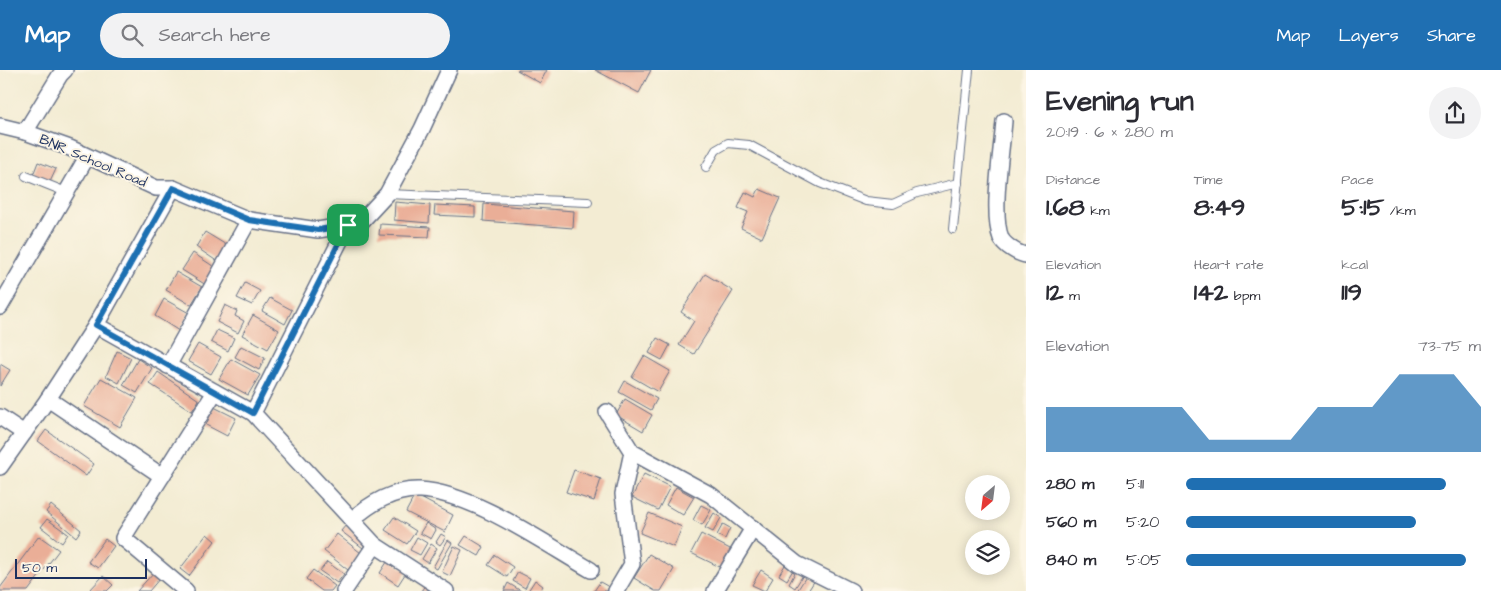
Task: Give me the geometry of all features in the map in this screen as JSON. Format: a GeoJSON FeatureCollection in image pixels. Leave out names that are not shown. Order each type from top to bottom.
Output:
{"type":"FeatureCollection","features":[{"type":"Feature","properties":{"kind":"street"},"geometry":{"type":"LineString","coordinates":[[24,132],[65,70]]}},
{"type":"Feature","properties":{"kind":"street","name":"BNR School Road"},"geometry":{"type":"LineString","coordinates":[[0,126],[24,132],[87,157],[156,188],[173,188],[249,220],[318,230],[360,223],[387,194],[422,129],[449,70]]}},
{"type":"Feature","properties":{"kind":"street"},"geometry":{"type":"LineString","coordinates":[[1004,121],[997,221],[1002,240],[1020,254],[1026,255]]}},
{"type":"Feature","properties":{"kind":"street"},"geometry":{"type":"LineString","coordinates":[[0,307],[87,157]]}},
{"type":"Feature","properties":{"kind":"street"},"geometry":{"type":"LineString","coordinates":[[0,467],[48,399],[96,325],[173,188]]}},
{"type":"Feature","properties":{"kind":"street"},"geometry":{"type":"LineString","coordinates":[[168,366],[249,220]]}},
{"type":"Feature","properties":{"kind":"street"},"geometry":{"type":"LineString","coordinates":[[253,413],[348,225]]}},
{"type":"Feature","properties":{"kind":"street"},"geometry":{"type":"LineString","coordinates":[[96,325],[253,413],[375,545],[446,591]]}},
{"type":"Feature","properties":{"kind":"street"},"geometry":{"type":"LineString","coordinates":[[186,591],[123,538],[215,392]]}},
{"type":"Feature","properties":{"kind":"street"},"geometry":{"type":"LineString","coordinates":[[48,399],[162,476]]}},
{"type":"Feature","properties":{"kind":"street"},"geometry":{"type":"LineString","coordinates":[[607,412],[632,452],[711,495],[825,586],[851,591]]}},
{"type":"Feature","properties":{"kind":"street"},"geometry":{"type":"LineString","coordinates":[[0,417],[24,433]]}},
{"type":"Feature","properties":{"kind":"street"},"geometry":{"type":"LineString","coordinates":[[616,591],[632,564],[623,494],[632,452]]}},
{"type":"Feature","properties":{"kind":"street"},"geometry":{"type":"LineString","coordinates":[[352,520],[367,506],[393,494],[418,490],[441,494],[473,503],[591,570]]}},
{"type":"Feature","properties":{"kind":"street"},"geometry":{"type":"LineString","coordinates":[[714,591],[753,528]]}},
{"type":"Feature","properties":{"kind":"street"},"geometry":{"type":"LineString","coordinates":[[344,591],[375,545]]}},
{"type":"Feature","properties":{"kind":"lane"},"geometry":{"type":"LineString","coordinates":[[953,230],[969,70]]}},
{"type":"Feature","properties":{"kind":"lane"},"geometry":{"type":"LineString","coordinates":[[706,167],[716,150],[728,143],[750,145],[820,183],[866,202],[893,204],[917,193],[958,183]]}},
{"type":"Feature","properties":{"kind":"lane"},"geometry":{"type":"LineString","coordinates":[[26,176],[66,192]]}},
{"type":"Feature","properties":{"kind":"lane"},"geometry":{"type":"LineString","coordinates":[[387,194],[588,202]]}},
{"type":"Feature","properties":{"kind":"building"},"geometry":{"type":"Polygon","coordinates":[[[517,70],[547,70],[540,83],[517,70]]]}},
{"type":"Feature","properties":{"kind":"building"},"geometry":{"type":"Polygon","coordinates":[[[595,70],[651,70],[639,93],[595,70]]]}},
{"type":"Feature","properties":{"kind":"building"},"geometry":{"type":"Polygon","coordinates":[[[38,162],[56,169],[50,182],[33,175],[38,162]]]}},
{"type":"Feature","properties":{"kind":"building"},"geometry":{"type":"Polygon","coordinates":[[[759,189],[780,198],[762,238],[741,228],[748,212],[738,208],[745,192],[755,197],[759,189]]]}},
{"type":"Feature","properties":{"kind":"building"},"geometry":{"type":"Polygon","coordinates":[[[395,202],[430,205],[429,223],[394,220],[395,202]]]}},
{"type":"Feature","properties":{"kind":"building"},"geometry":{"type":"Polygon","coordinates":[[[484,204],[574,211],[573,228],[483,221],[484,204]]]}},
{"type":"Feature","properties":{"kind":"building"},"geometry":{"type":"Polygon","coordinates":[[[435,205],[475,207],[475,217],[434,215],[435,205]]]}},
{"type":"Feature","properties":{"kind":"building"},"geometry":{"type":"Polygon","coordinates":[[[380,224],[430,227],[429,237],[379,235],[380,224]]]}},
{"type":"Feature","properties":{"kind":"building"},"geometry":{"type":"Polygon","coordinates":[[[205,232],[228,246],[218,262],[196,247],[205,232]]]}},
{"type":"Feature","properties":{"kind":"building"},"geometry":{"type":"Polygon","coordinates":[[[193,253],[216,268],[206,285],[182,270],[193,253]]]}},
{"type":"Feature","properties":{"kind":"building"},"geometry":{"type":"Polygon","coordinates":[[[176,272],[202,287],[191,305],[166,290],[176,272]]]}},
{"type":"Feature","properties":{"kind":"building"},"geometry":{"type":"Polygon","coordinates":[[[705,274],[733,291],[694,354],[679,345],[694,321],[681,312],[705,274]]]}},
{"type":"Feature","properties":{"kind":"building"},"geometry":{"type":"Polygon","coordinates":[[[245,283],[260,291],[252,305],[237,298],[245,283]]]}},
{"type":"Feature","properties":{"kind":"building"},"geometry":{"type":"Polygon","coordinates":[[[270,298],[292,310],[285,324],[262,311],[270,298]]]}},
{"type":"Feature","properties":{"kind":"building"},"geometry":{"type":"Polygon","coordinates":[[[164,299],[189,313],[179,331],[155,316],[164,299]]]}},
{"type":"Feature","properties":{"kind":"building"},"geometry":{"type":"Polygon","coordinates":[[[225,305],[237,311],[235,316],[244,321],[238,333],[217,322],[225,305]]]}},
{"type":"Feature","properties":{"kind":"building"},"geometry":{"type":"Polygon","coordinates":[[[253,315],[279,330],[268,349],[242,335],[253,315]]]}},
{"type":"Feature","properties":{"kind":"building"},"geometry":{"type":"Polygon","coordinates":[[[217,330],[234,338],[228,351],[211,342],[217,330]]]}},
{"type":"Feature","properties":{"kind":"building"},"geometry":{"type":"Polygon","coordinates":[[[657,338],[670,345],[662,360],[649,353],[657,338]]]}},
{"type":"Feature","properties":{"kind":"building"},"geometry":{"type":"Polygon","coordinates":[[[198,344],[221,357],[211,374],[188,361],[198,344]]]}},
{"type":"Feature","properties":{"kind":"building"},"geometry":{"type":"Polygon","coordinates":[[[241,346],[265,358],[259,370],[235,357],[241,346]]]}},
{"type":"Feature","properties":{"kind":"building"},"geometry":{"type":"Polygon","coordinates":[[[117,351],[131,358],[119,383],[106,376],[117,351]]]}},
{"type":"Feature","properties":{"kind":"building"},"geometry":{"type":"Polygon","coordinates":[[[644,356],[670,371],[658,392],[632,377],[644,356]]]}},
{"type":"Feature","properties":{"kind":"building"},"geometry":{"type":"Polygon","coordinates":[[[138,359],[152,368],[137,393],[123,385],[138,359]]]}},
{"type":"Feature","properties":{"kind":"building"},"geometry":{"type":"Polygon","coordinates":[[[231,359],[260,375],[248,395],[219,379],[231,359]]]}},
{"type":"Feature","properties":{"kind":"building"},"geometry":{"type":"Polygon","coordinates":[[[0,364],[10,370],[0,386],[0,364]]]}},
{"type":"Feature","properties":{"kind":"building"},"geometry":{"type":"Polygon","coordinates":[[[158,372],[199,400],[192,411],[150,384],[158,372]]]}},
{"type":"Feature","properties":{"kind":"building"},"geometry":{"type":"Polygon","coordinates":[[[101,378],[137,398],[120,427],[84,406],[101,378]]]}},
{"type":"Feature","properties":{"kind":"building"},"geometry":{"type":"Polygon","coordinates":[[[625,381],[657,399],[651,410],[619,392],[625,381]]]}},
{"type":"Feature","properties":{"kind":"building"},"geometry":{"type":"Polygon","coordinates":[[[625,399],[652,415],[643,431],[616,415],[625,399]]]}},
{"type":"Feature","properties":{"kind":"building"},"geometry":{"type":"Polygon","coordinates":[[[214,407],[236,418],[227,436],[206,425],[214,407]]]}},
{"type":"Feature","properties":{"kind":"building"},"geometry":{"type":"Polygon","coordinates":[[[46,430],[94,464],[86,476],[38,441],[46,430]]]}},
{"type":"Feature","properties":{"kind":"building"},"geometry":{"type":"Polygon","coordinates":[[[574,470],[601,479],[594,501],[566,492],[574,470]]]}},
{"type":"Feature","properties":{"kind":"building"},"geometry":{"type":"Polygon","coordinates":[[[644,474],[670,487],[658,510],[632,497],[644,474]]]}},
{"type":"Feature","properties":{"kind":"building"},"geometry":{"type":"Polygon","coordinates":[[[676,487],[694,497],[683,515],[666,505],[676,487]]]}},
{"type":"Feature","properties":{"kind":"building"},"geometry":{"type":"Polygon","coordinates":[[[415,495],[453,515],[445,532],[406,512],[415,495]]]}},
{"type":"Feature","properties":{"kind":"building"},"geometry":{"type":"Polygon","coordinates":[[[51,505],[81,530],[76,537],[46,512],[51,505]]]}},
{"type":"Feature","properties":{"kind":"building"},"geometry":{"type":"Polygon","coordinates":[[[701,505],[711,510],[702,525],[693,520],[701,505]]]}},
{"type":"Feature","properties":{"kind":"building"},"geometry":{"type":"Polygon","coordinates":[[[649,513],[682,527],[674,547],[640,533],[649,513]]]}},
{"type":"Feature","properties":{"kind":"building"},"geometry":{"type":"Polygon","coordinates":[[[714,513],[721,518],[713,532],[705,528],[714,513]]]}},
{"type":"Feature","properties":{"kind":"building"},"geometry":{"type":"Polygon","coordinates":[[[394,517],[416,531],[407,544],[385,530],[394,517]]]}},
{"type":"Feature","properties":{"kind":"building"},"geometry":{"type":"Polygon","coordinates":[[[47,519],[68,534],[62,543],[41,527],[47,519]]]}},
{"type":"Feature","properties":{"kind":"building"},"geometry":{"type":"Polygon","coordinates":[[[426,523],[436,530],[431,539],[420,533],[426,523]]]}},
{"type":"Feature","properties":{"kind":"building"},"geometry":{"type":"Polygon","coordinates":[[[723,524],[730,528],[725,539],[717,535],[723,524]]]}},
{"type":"Feature","properties":{"kind":"building"},"geometry":{"type":"Polygon","coordinates":[[[346,525],[368,542],[363,548],[341,531],[346,525]]]}},
{"type":"Feature","properties":{"kind":"building"},"geometry":{"type":"Polygon","coordinates":[[[207,534],[215,541],[189,576],[180,569],[207,534]]]}},
{"type":"Feature","properties":{"kind":"building"},"geometry":{"type":"Polygon","coordinates":[[[337,534],[361,553],[348,570],[324,551],[337,534]]]}},
{"type":"Feature","properties":{"kind":"building"},"geometry":{"type":"Polygon","coordinates":[[[441,534],[446,537],[440,545],[436,542],[441,534]]]}},
{"type":"Feature","properties":{"kind":"building"},"geometry":{"type":"Polygon","coordinates":[[[701,534],[732,550],[722,568],[691,553],[701,534]]]}},
{"type":"Feature","properties":{"kind":"building"},"geometry":{"type":"Polygon","coordinates":[[[39,536],[59,550],[28,591],[0,591],[0,588],[39,536]]]}},
{"type":"Feature","properties":{"kind":"building"},"geometry":{"type":"Polygon","coordinates":[[[466,536],[484,547],[479,556],[460,545],[466,536]]]}},
{"type":"Feature","properties":{"kind":"building"},"geometry":{"type":"Polygon","coordinates":[[[417,537],[427,543],[420,555],[410,550],[417,537]]]}},
{"type":"Feature","properties":{"kind":"building"},"geometry":{"type":"Polygon","coordinates":[[[105,539],[114,546],[98,568],[88,562],[105,539]]]}},
{"type":"Feature","properties":{"kind":"building"},"geometry":{"type":"Polygon","coordinates":[[[448,540],[452,543],[437,569],[433,567],[448,540]]]}},
{"type":"Feature","properties":{"kind":"building"},"geometry":{"type":"Polygon","coordinates":[[[431,544],[437,548],[428,563],[422,559],[431,544]]]}},
{"type":"Feature","properties":{"kind":"building"},"geometry":{"type":"Polygon","coordinates":[[[454,546],[462,550],[450,576],[442,572],[454,546]]]}},
{"type":"Feature","properties":{"kind":"building"},"geometry":{"type":"Polygon","coordinates":[[[649,554],[674,569],[661,591],[655,591],[634,578],[649,554]]]}},
{"type":"Feature","properties":{"kind":"building"},"geometry":{"type":"Polygon","coordinates":[[[495,555],[513,567],[507,577],[488,565],[495,555]]]}},
{"type":"Feature","properties":{"kind":"building"},"geometry":{"type":"Polygon","coordinates":[[[389,559],[407,571],[398,585],[380,573],[389,559]]]}},
{"type":"Feature","properties":{"kind":"building"},"geometry":{"type":"Polygon","coordinates":[[[327,562],[344,574],[337,583],[320,571],[327,562]]]}},
{"type":"Feature","properties":{"kind":"building"},"geometry":{"type":"Polygon","coordinates":[[[785,565],[793,570],[787,580],[779,575],[785,565]]]}},
{"type":"Feature","properties":{"kind":"building"},"geometry":{"type":"Polygon","coordinates":[[[313,570],[335,586],[331,591],[322,591],[306,579],[313,570]]]}},
{"type":"Feature","properties":{"kind":"building"},"geometry":{"type":"Polygon","coordinates":[[[761,570],[773,578],[765,591],[752,585],[761,570]]]}},
{"type":"Feature","properties":{"kind":"building"},"geometry":{"type":"Polygon","coordinates":[[[796,571],[803,575],[795,588],[789,584],[796,571]]]}},
{"type":"Feature","properties":{"kind":"building"},"geometry":{"type":"Polygon","coordinates":[[[154,572],[160,578],[149,591],[137,591],[154,572]]]}},
{"type":"Feature","properties":{"kind":"building"},"geometry":{"type":"Polygon","coordinates":[[[518,572],[530,578],[525,588],[513,581],[518,572]]]}},
{"type":"Feature","properties":{"kind":"building"},"geometry":{"type":"Polygon","coordinates":[[[807,575],[815,580],[808,591],[797,591],[807,575]]]}},
{"type":"Feature","properties":{"kind":"building"},"geometry":{"type":"Polygon","coordinates":[[[103,576],[113,585],[107,591],[89,591],[103,576]]]}},
{"type":"Feature","properties":{"kind":"building"},"geometry":{"type":"Polygon","coordinates":[[[535,580],[543,586],[540,591],[528,591],[535,580]]]}},
{"type":"Feature","properties":{"kind":"building"},"geometry":{"type":"Polygon","coordinates":[[[600,582],[609,587],[607,591],[594,591],[600,582]]]}},
{"type":"Feature","properties":{"kind":"building"},"geometry":{"type":"Polygon","coordinates":[[[508,583],[521,591],[504,591],[508,583]]]}},
{"type":"Feature","properties":{"kind":"building"},"geometry":{"type":"Polygon","coordinates":[[[426,584],[438,591],[421,591],[426,584]]]}},
{"type":"Feature","properties":{"kind":"route"},"geometry":{"type":"LineString","coordinates":[[173,188],[249,220],[318,230],[348,225],[253,413],[96,325],[173,188]]}}]}
